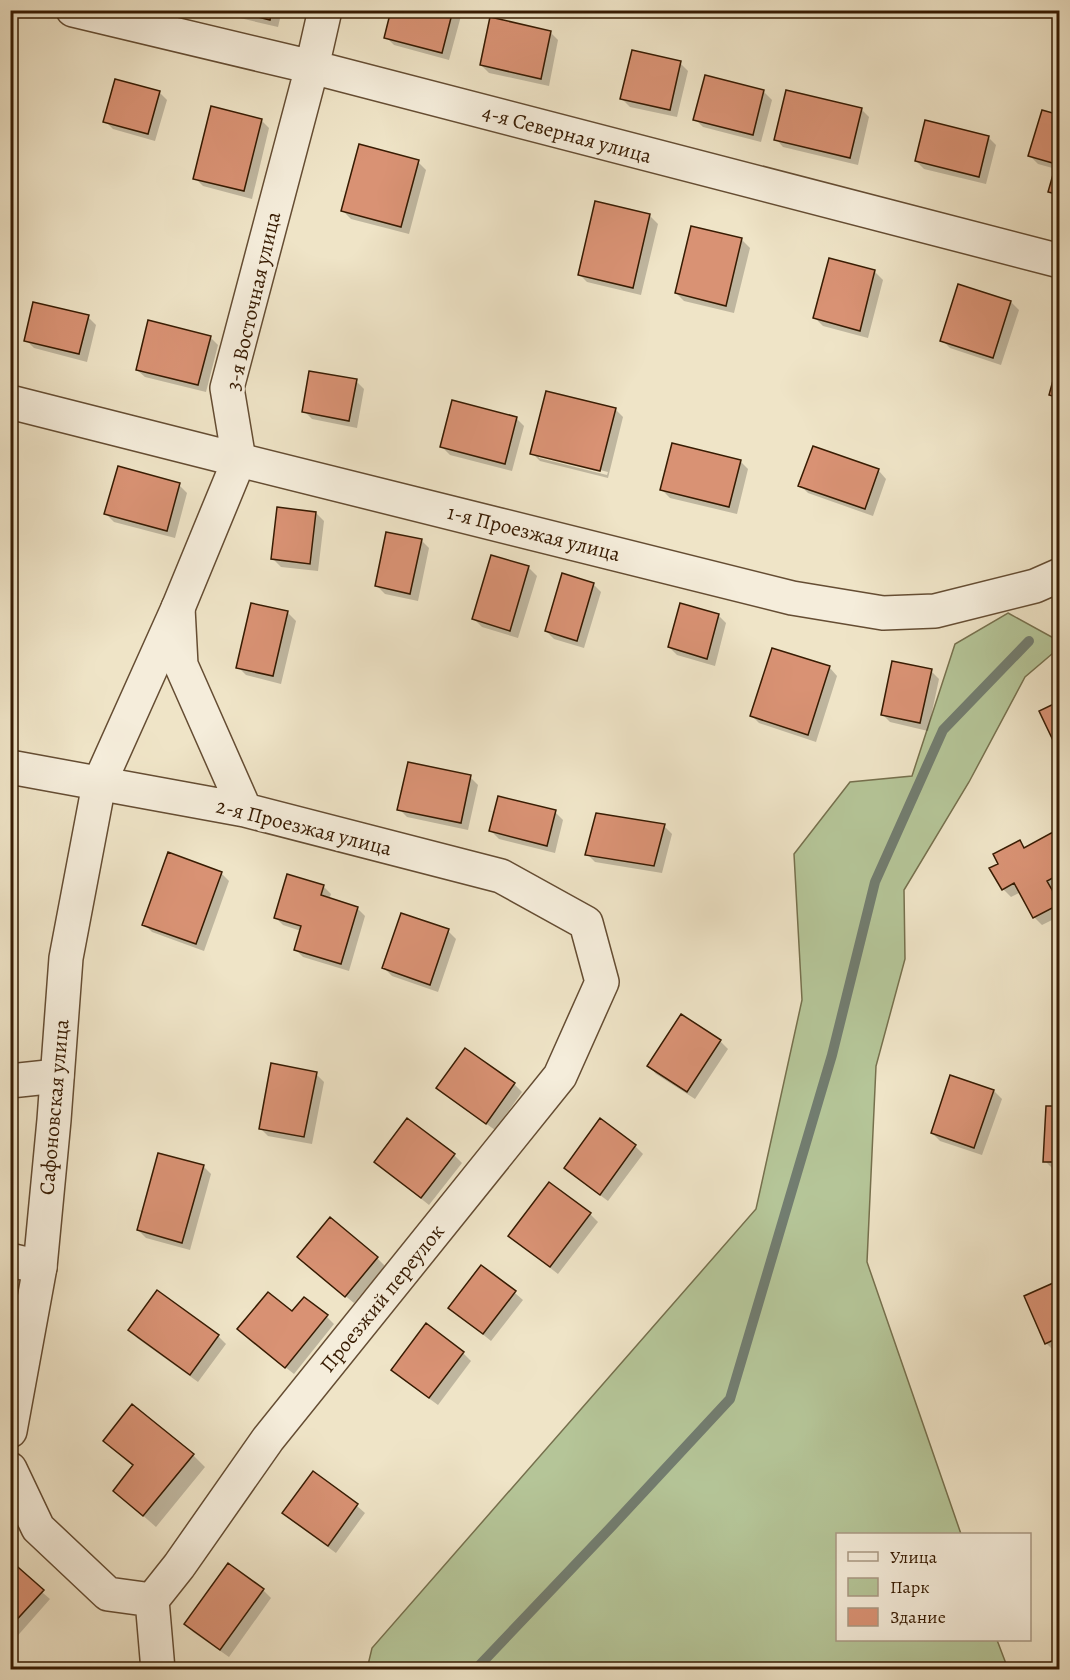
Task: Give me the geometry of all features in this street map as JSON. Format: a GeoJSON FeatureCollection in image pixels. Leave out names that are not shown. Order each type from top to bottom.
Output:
{"type":"FeatureCollection","features":[{"type":"Feature","properties":{"kind":"street","name":"4-я Северная улица"},"geometry":{"type":"LineString","coordinates":[[73,10],[312,67],[1059,261]]}},
{"type":"Feature","properties":{"kind":"street","name":"3-я Восточная улица"},"geometry":{"type":"LineString","coordinates":[[239,460],[227,388],[325,10]]}},
{"type":"Feature","properties":{"kind":"street","name":"1-я Проезжая улица"},"geometry":{"type":"LineString","coordinates":[[10,402],[792,598],[883,614],[935,611],[977,602],[1035,586],[1059,575]]}},
{"type":"Feature","properties":{"kind":"street"},"geometry":{"type":"LineString","coordinates":[[99,784],[178,608],[239,460]]}},
{"type":"Feature","properties":{"kind":"street"},"geometry":{"type":"LineString","coordinates":[[178,608],[181,665],[245,810]]}},
{"type":"Feature","properties":{"kind":"street","name":"2-я Проезжая улица"},"geometry":{"type":"LineString","coordinates":[[10,767],[245,810],[501,876],[586,923]]}},
{"type":"Feature","properties":{"kind":"street","name":"Сафоновская улица"},"geometry":{"type":"LineString","coordinates":[[10,1431],[25,1263],[57,1076],[66,958],[99,784]]}},
{"type":"Feature","properties":{"kind":"street","name":"Проезжий переулок"},"geometry":{"type":"LineString","coordinates":[[152,1600],[276,1430],[560,1076],[602,982],[586,923]]}},
{"type":"Feature","properties":{"kind":"street"},"geometry":{"type":"LineString","coordinates":[[10,1081],[57,1076]]}},
{"type":"Feature","properties":{"kind":"street"},"geometry":{"type":"LineString","coordinates":[[10,1469],[38,1528],[108,1594],[152,1600],[158,1670]]}},
{"type":"Feature","properties":{"kind":"green space"},"geometry":{"type":"Polygon","coordinates":[[[1008,613],[1059,641],[1059,648],[1025,677],[969,782],[904,890],[905,959],[876,1066],[867,1262],[961,1533],[836,1533],[836,1641],[997,1641],[1008,1669],[367,1669],[372,1648],[756,1209],[802,1000],[794,854],[850,782],[912,776],[955,644],[1008,613]]]}},
{"type":"Feature","properties":{"kind":"building"},"geometry":{"type":"Polygon","coordinates":[[[231,10],[272,10],[270,20],[231,10]]]}},
{"type":"Feature","properties":{"kind":"building"},"geometry":{"type":"Polygon","coordinates":[[[391,10],[453,10],[442,53],[384,38],[391,10]]]}},
{"type":"Feature","properties":{"kind":"building"},"geometry":{"type":"Polygon","coordinates":[[[490,17],[551,31],[541,79],[480,65],[490,17]]]}},
{"type":"Feature","properties":{"kind":"building"},"geometry":{"type":"Polygon","coordinates":[[[632,50],[681,61],[670,110],[620,99],[632,50]]]}},
{"type":"Feature","properties":{"kind":"building"},"geometry":{"type":"Polygon","coordinates":[[[705,75],[764,90],[753,135],[693,120],[705,75]]]}},
{"type":"Feature","properties":{"kind":"building"},"geometry":{"type":"Polygon","coordinates":[[[115,79],[160,91],[148,134],[103,122],[115,79]]]}},
{"type":"Feature","properties":{"kind":"building"},"geometry":{"type":"Polygon","coordinates":[[[786,90],[862,108],[850,158],[774,140],[786,90]]]}},
{"type":"Feature","properties":{"kind":"building"},"geometry":{"type":"Polygon","coordinates":[[[211,106],[262,119],[244,191],[193,179],[211,106]]]}},
{"type":"Feature","properties":{"kind":"building"},"geometry":{"type":"Polygon","coordinates":[[[1042,110],[1060,115],[1060,195],[1048,192],[1056,164],[1028,156],[1042,110]]]}},
{"type":"Feature","properties":{"kind":"building"},"geometry":{"type":"Polygon","coordinates":[[[925,120],[989,136],[979,177],[915,161],[925,120]]]}},
{"type":"Feature","properties":{"kind":"building"},"geometry":{"type":"Polygon","coordinates":[[[359,144],[419,160],[401,227],[341,211],[359,144]]]}},
{"type":"Feature","properties":{"kind":"building"},"geometry":{"type":"Polygon","coordinates":[[[595,201],[650,214],[633,288],[578,275],[595,201]]]}},
{"type":"Feature","properties":{"kind":"building"},"geometry":{"type":"Polygon","coordinates":[[[691,226],[742,238],[726,306],[675,293],[691,226]]]}},
{"type":"Feature","properties":{"kind":"building"},"geometry":{"type":"Polygon","coordinates":[[[829,258],[875,270],[860,331],[813,318],[829,258]]]}},
{"type":"Feature","properties":{"kind":"building"},"geometry":{"type":"Polygon","coordinates":[[[958,284],[1011,301],[993,358],[940,341],[958,284]]]}},
{"type":"Feature","properties":{"kind":"building"},"geometry":{"type":"Polygon","coordinates":[[[33,302],[89,315],[79,354],[24,341],[33,302]]]}},
{"type":"Feature","properties":{"kind":"building"},"geometry":{"type":"Polygon","coordinates":[[[148,320],[211,336],[198,385],[136,370],[148,320]]]}},
{"type":"Feature","properties":{"kind":"building"},"geometry":{"type":"Polygon","coordinates":[[[1060,355],[1060,398],[1049,395],[1060,355]]]}},
{"type":"Feature","properties":{"kind":"building"},"geometry":{"type":"Polygon","coordinates":[[[309,371],[357,379],[349,421],[302,412],[309,371]]]}},
{"type":"Feature","properties":{"kind":"building"},"geometry":{"type":"Polygon","coordinates":[[[546,391],[616,408],[600,471],[530,454],[546,391]]]}},
{"type":"Feature","properties":{"kind":"building"},"geometry":{"type":"Polygon","coordinates":[[[452,400],[517,417],[505,464],[440,447],[452,400]]]}},
{"type":"Feature","properties":{"kind":"building"},"geometry":{"type":"Polygon","coordinates":[[[672,443],[741,460],[729,507],[660,490],[672,443]]]}},
{"type":"Feature","properties":{"kind":"building"},"geometry":{"type":"Polygon","coordinates":[[[813,446],[879,469],[865,509],[798,486],[813,446]]]}},
{"type":"Feature","properties":{"kind":"building"},"geometry":{"type":"Polygon","coordinates":[[[118,466],[180,483],[167,531],[104,514],[118,466]]]}},
{"type":"Feature","properties":{"kind":"building"},"geometry":{"type":"Polygon","coordinates":[[[277,507],[316,512],[310,564],[271,559],[277,507]]]}},
{"type":"Feature","properties":{"kind":"building"},"geometry":{"type":"Polygon","coordinates":[[[386,532],[422,539],[410,594],[375,586],[386,532]]]}},
{"type":"Feature","properties":{"kind":"building"},"geometry":{"type":"Polygon","coordinates":[[[491,555],[529,566],[510,631],[472,619],[491,555]]]}},
{"type":"Feature","properties":{"kind":"building"},"geometry":{"type":"Polygon","coordinates":[[[562,573],[594,583],[577,641],[545,631],[562,573]]]}},
{"type":"Feature","properties":{"kind":"building"},"geometry":{"type":"Polygon","coordinates":[[[251,603],[288,611],[273,676],[236,668],[251,603]]]}},
{"type":"Feature","properties":{"kind":"building"},"geometry":{"type":"Polygon","coordinates":[[[680,603],[719,614],[707,659],[668,647],[680,603]]]}},
{"type":"Feature","properties":{"kind":"building"},"geometry":{"type":"Polygon","coordinates":[[[772,648],[830,666],[808,735],[750,716],[772,648]]]}},
{"type":"Feature","properties":{"kind":"building"},"geometry":{"type":"Polygon","coordinates":[[[892,661],[932,669],[920,723],[881,715],[892,661]]]}},
{"type":"Feature","properties":{"kind":"building"},"geometry":{"type":"Polygon","coordinates":[[[1060,701],[1060,755],[1039,711],[1060,701]]]}},
{"type":"Feature","properties":{"kind":"building"},"geometry":{"type":"Polygon","coordinates":[[[408,762],[471,775],[461,823],[397,810],[408,762]]]}},
{"type":"Feature","properties":{"kind":"building"},"geometry":{"type":"Polygon","coordinates":[[[498,796],[556,810],[547,846],[489,831],[498,796]]]}},
{"type":"Feature","properties":{"kind":"building"},"geometry":{"type":"Polygon","coordinates":[[[596,813],[665,824],[654,866],[585,855],[596,813]]]}},
{"type":"Feature","properties":{"kind":"building"},"geometry":{"type":"Polygon","coordinates":[[[1053,832],[1060,845],[1060,874],[1047,881],[1060,904],[1033,918],[1014,883],[1002,890],[989,868],[998,864],[993,854],[1020,840],[1024,848],[1053,832]]]}},
{"type":"Feature","properties":{"kind":"building"},"geometry":{"type":"Polygon","coordinates":[[[168,852],[222,872],[196,944],[142,925],[168,852]]]}},
{"type":"Feature","properties":{"kind":"building"},"geometry":{"type":"Polygon","coordinates":[[[287,874],[324,885],[321,895],[358,907],[341,964],[294,950],[301,926],[274,918],[287,874]]]}},
{"type":"Feature","properties":{"kind":"building"},"geometry":{"type":"Polygon","coordinates":[[[401,913],[449,929],[430,985],[382,968],[401,913]]]}},
{"type":"Feature","properties":{"kind":"building"},"geometry":{"type":"Polygon","coordinates":[[[681,1014],[721,1040],[687,1092],[647,1066],[681,1014]]]}},
{"type":"Feature","properties":{"kind":"building"},"geometry":{"type":"Polygon","coordinates":[[[465,1048],[515,1083],[486,1124],[436,1088],[465,1048]]]}},
{"type":"Feature","properties":{"kind":"building"},"geometry":{"type":"Polygon","coordinates":[[[271,1063],[317,1072],[304,1137],[259,1129],[271,1063]]]}},
{"type":"Feature","properties":{"kind":"building"},"geometry":{"type":"Polygon","coordinates":[[[950,1075],[994,1090],[974,1148],[931,1133],[950,1075]]]}},
{"type":"Feature","properties":{"kind":"building"},"geometry":{"type":"Polygon","coordinates":[[[1046,1106],[1060,1106],[1060,1162],[1043,1162],[1046,1106]]]}},
{"type":"Feature","properties":{"kind":"building"},"geometry":{"type":"Polygon","coordinates":[[[407,1118],[455,1154],[421,1198],[374,1162],[407,1118]]]}},
{"type":"Feature","properties":{"kind":"building"},"geometry":{"type":"Polygon","coordinates":[[[600,1118],[636,1145],[600,1195],[564,1168],[600,1118]]]}},
{"type":"Feature","properties":{"kind":"building"},"geometry":{"type":"Polygon","coordinates":[[[158,1153],[204,1165],[182,1243],[137,1230],[158,1153]]]}},
{"type":"Feature","properties":{"kind":"building"},"geometry":{"type":"Polygon","coordinates":[[[549,1182],[591,1213],[550,1267],[508,1236],[549,1182]]]}},
{"type":"Feature","properties":{"kind":"building"},"geometry":{"type":"Polygon","coordinates":[[[330,1217],[378,1257],[345,1297],[297,1257],[330,1217]]]}},
{"type":"Feature","properties":{"kind":"building"},"geometry":{"type":"Polygon","coordinates":[[[481,1265],[516,1291],[483,1334],[448,1308],[481,1265]]]}},
{"type":"Feature","properties":{"kind":"building"},"geometry":{"type":"Polygon","coordinates":[[[1060,1280],[1060,1337],[1045,1344],[1024,1296],[1060,1280]]]}},
{"type":"Feature","properties":{"kind":"building"},"geometry":{"type":"Polygon","coordinates":[[[157,1290],[219,1335],[190,1375],[128,1330],[157,1290]]]}},
{"type":"Feature","properties":{"kind":"building"},"geometry":{"type":"Polygon","coordinates":[[[268,1292],[292,1311],[304,1297],[328,1315],[285,1368],[237,1329],[268,1292]]]}},
{"type":"Feature","properties":{"kind":"building"},"geometry":{"type":"Polygon","coordinates":[[[426,1323],[464,1352],[429,1398],[391,1370],[426,1323]]]}},
{"type":"Feature","properties":{"kind":"building"},"geometry":{"type":"Polygon","coordinates":[[[132,1404],[194,1454],[143,1516],[113,1491],[133,1465],[103,1441],[132,1404]]]}},
{"type":"Feature","properties":{"kind":"building"},"geometry":{"type":"Polygon","coordinates":[[[313,1471],[358,1504],[328,1546],[282,1513],[313,1471]]]}},
{"type":"Feature","properties":{"kind":"building"},"geometry":{"type":"Polygon","coordinates":[[[10,1562],[44,1590],[10,1627],[10,1562]]]}},
{"type":"Feature","properties":{"kind":"building"},"geometry":{"type":"Polygon","coordinates":[[[228,1563],[264,1589],[220,1650],[184,1624],[228,1563]]]}},
{"type":"Feature","properties":{"kind":"waterway"},"geometry":{"type":"LineString","coordinates":[[475,1670],[730,1399],[832,1055],[875,882],[943,730],[1029,641]]}}]}
